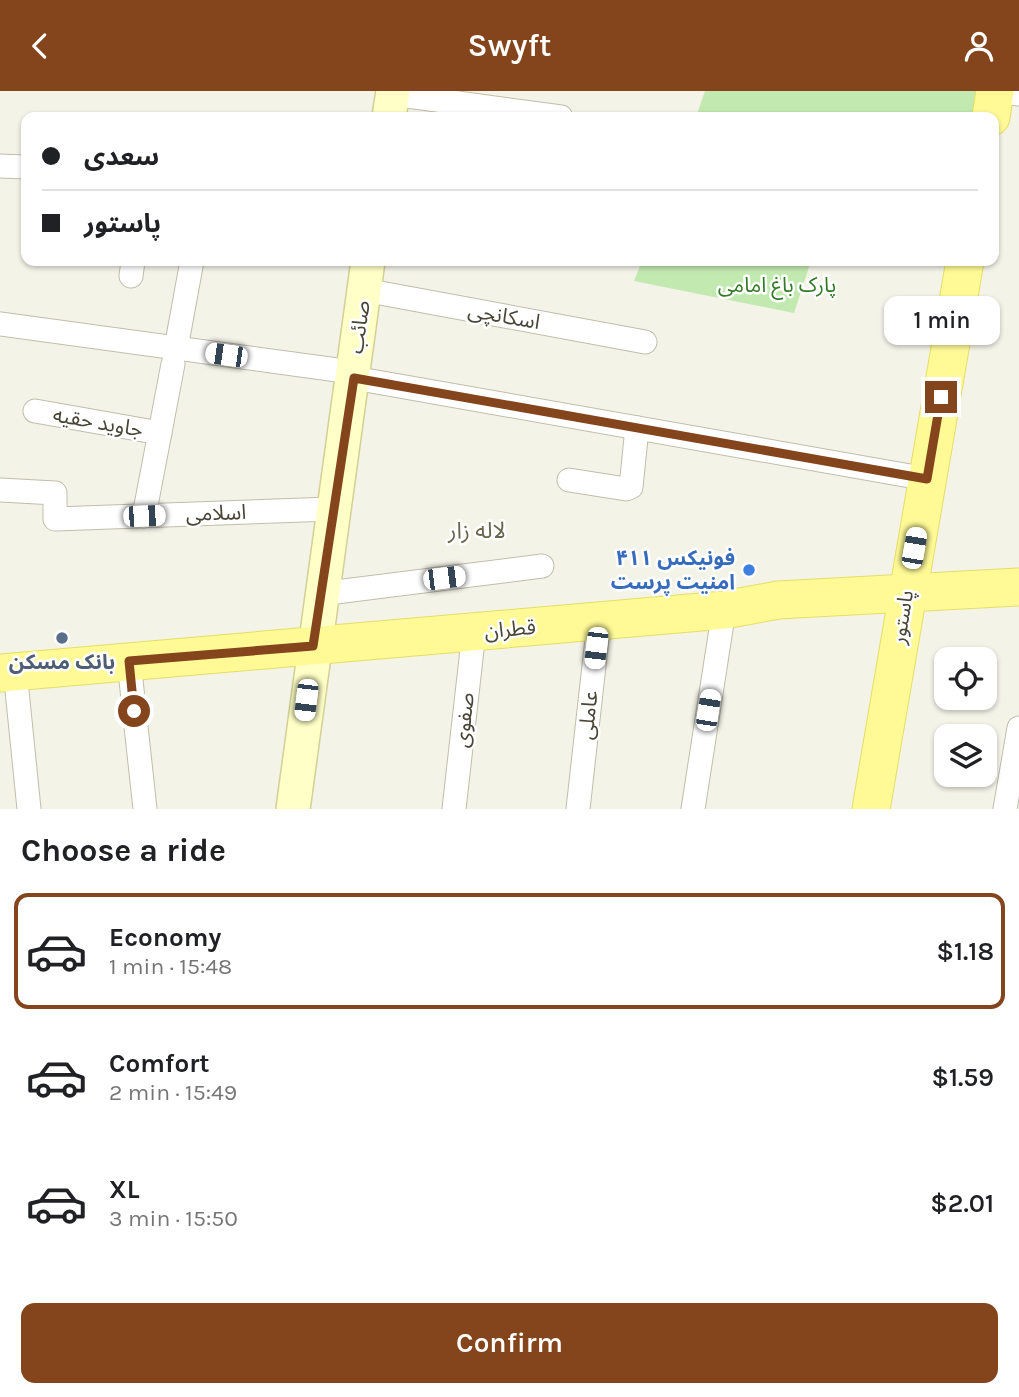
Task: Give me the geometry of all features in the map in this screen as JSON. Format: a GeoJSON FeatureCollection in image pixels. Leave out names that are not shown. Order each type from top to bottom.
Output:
{"type":"FeatureCollection","features":[{"type":"Feature","properties":{"kind":"main road"},"geometry":{"type":"LineString","coordinates":[[992,112],[996,91]]}},
{"type":"Feature","properties":{"kind":"main road","name":"پاستور"},"geometry":{"type":"LineString","coordinates":[[871,809],[964,266]]}},
{"type":"Feature","properties":{"kind":"main road","name":"صائب"},"geometry":{"type":"LineString","coordinates":[[293,809],[320,594],[366,276]]}},
{"type":"Feature","properties":{"kind":"main road","name":"قطران"},"geometry":{"type":"LineString","coordinates":[[7,672],[724,610],[778,600],[1019,587]]}},
{"type":"Feature","properties":{"kind":"street"},"geometry":{"type":"LineString","coordinates":[[996,91],[1019,94]]}},
{"type":"Feature","properties":{"kind":"street"},"geometry":{"type":"LineString","coordinates":[[392,101],[487,99],[540,112]]}},
{"type":"Feature","properties":{"kind":"street"},"geometry":{"type":"LineString","coordinates":[[0,166],[21,167]]}},
{"type":"Feature","properties":{"kind":"street"},"geometry":{"type":"LineString","coordinates":[[144,516],[191,266]]}},
{"type":"Feature","properties":{"kind":"street","name":"اسکانچی"},"geometry":{"type":"LineString","coordinates":[[366,276],[645,342]]}},
{"type":"Feature","properties":{"kind":"street"},"geometry":{"type":"LineString","coordinates":[[0,324],[174,356],[353,375],[927,479]]}},
{"type":"Feature","properties":{"kind":"street","name":"جاوید حقیه"},"geometry":{"type":"LineString","coordinates":[[35,411],[160,433]]}},
{"type":"Feature","properties":{"kind":"street"},"geometry":{"type":"LineString","coordinates":[[569,480],[626,489],[631,487],[637,428]]}},
{"type":"Feature","properties":{"kind":"street","name":"اسلامی"},"geometry":{"type":"LineString","coordinates":[[0,490],[55,493],[55,519],[332,509]]}},
{"type":"Feature","properties":{"kind":"street"},"geometry":{"type":"LineString","coordinates":[[320,594],[542,566]]}},
{"type":"Feature","properties":{"kind":"street"},"geometry":{"type":"LineString","coordinates":[[693,809],[724,610]]}},
{"type":"Feature","properties":{"kind":"street","name":"عاملی"},"geometry":{"type":"LineString","coordinates":[[578,809],[599,621]]}},
{"type":"Feature","properties":{"kind":"street","name":"صفوی"},"geometry":{"type":"LineString","coordinates":[[454,809],[474,632]]}},
{"type":"Feature","properties":{"kind":"street"},"geometry":{"type":"LineString","coordinates":[[129,661],[145,809]]}},
{"type":"Feature","properties":{"kind":"street"},"geometry":{"type":"LineString","coordinates":[[7,672],[29,809]]}},
{"type":"Feature","properties":{"kind":"street"},"geometry":{"type":"LineString","coordinates":[[1005,809],[1019,727]]}},
{"type":"Feature","properties":{"kind":"green space"},"geometry":{"type":"Polygon","coordinates":[[[705,91],[979,91],[975,112],[698,112],[705,91]]]}},
{"type":"Feature","properties":{"kind":"green space","name":"پارک باغ امامی"},"geometry":{"type":"Polygon","coordinates":[[[640,266],[809,266],[794,313],[634,281],[640,266]]]}},
{"type":"Feature","properties":{"kind":"place","name":"فونیکس ۴۱۱ امنیت پرست"},"geometry":{"type":"Point","coordinates":[749,570]}},
{"type":"Feature","properties":{"kind":"place","name":"بانک مسکن"},"geometry":{"type":"Point","coordinates":[62,638]}},
{"type":"Feature","properties":{"kind":"district","name":"لاله زار"},"geometry":{"type":"Point","coordinates":[477,530]}},
{"type":"Feature","properties":{"kind":"route"},"geometry":{"type":"LineString","coordinates":[[134,711],[129,661],[313,646],[354,378],[927,479],[941,397]]}}]}
